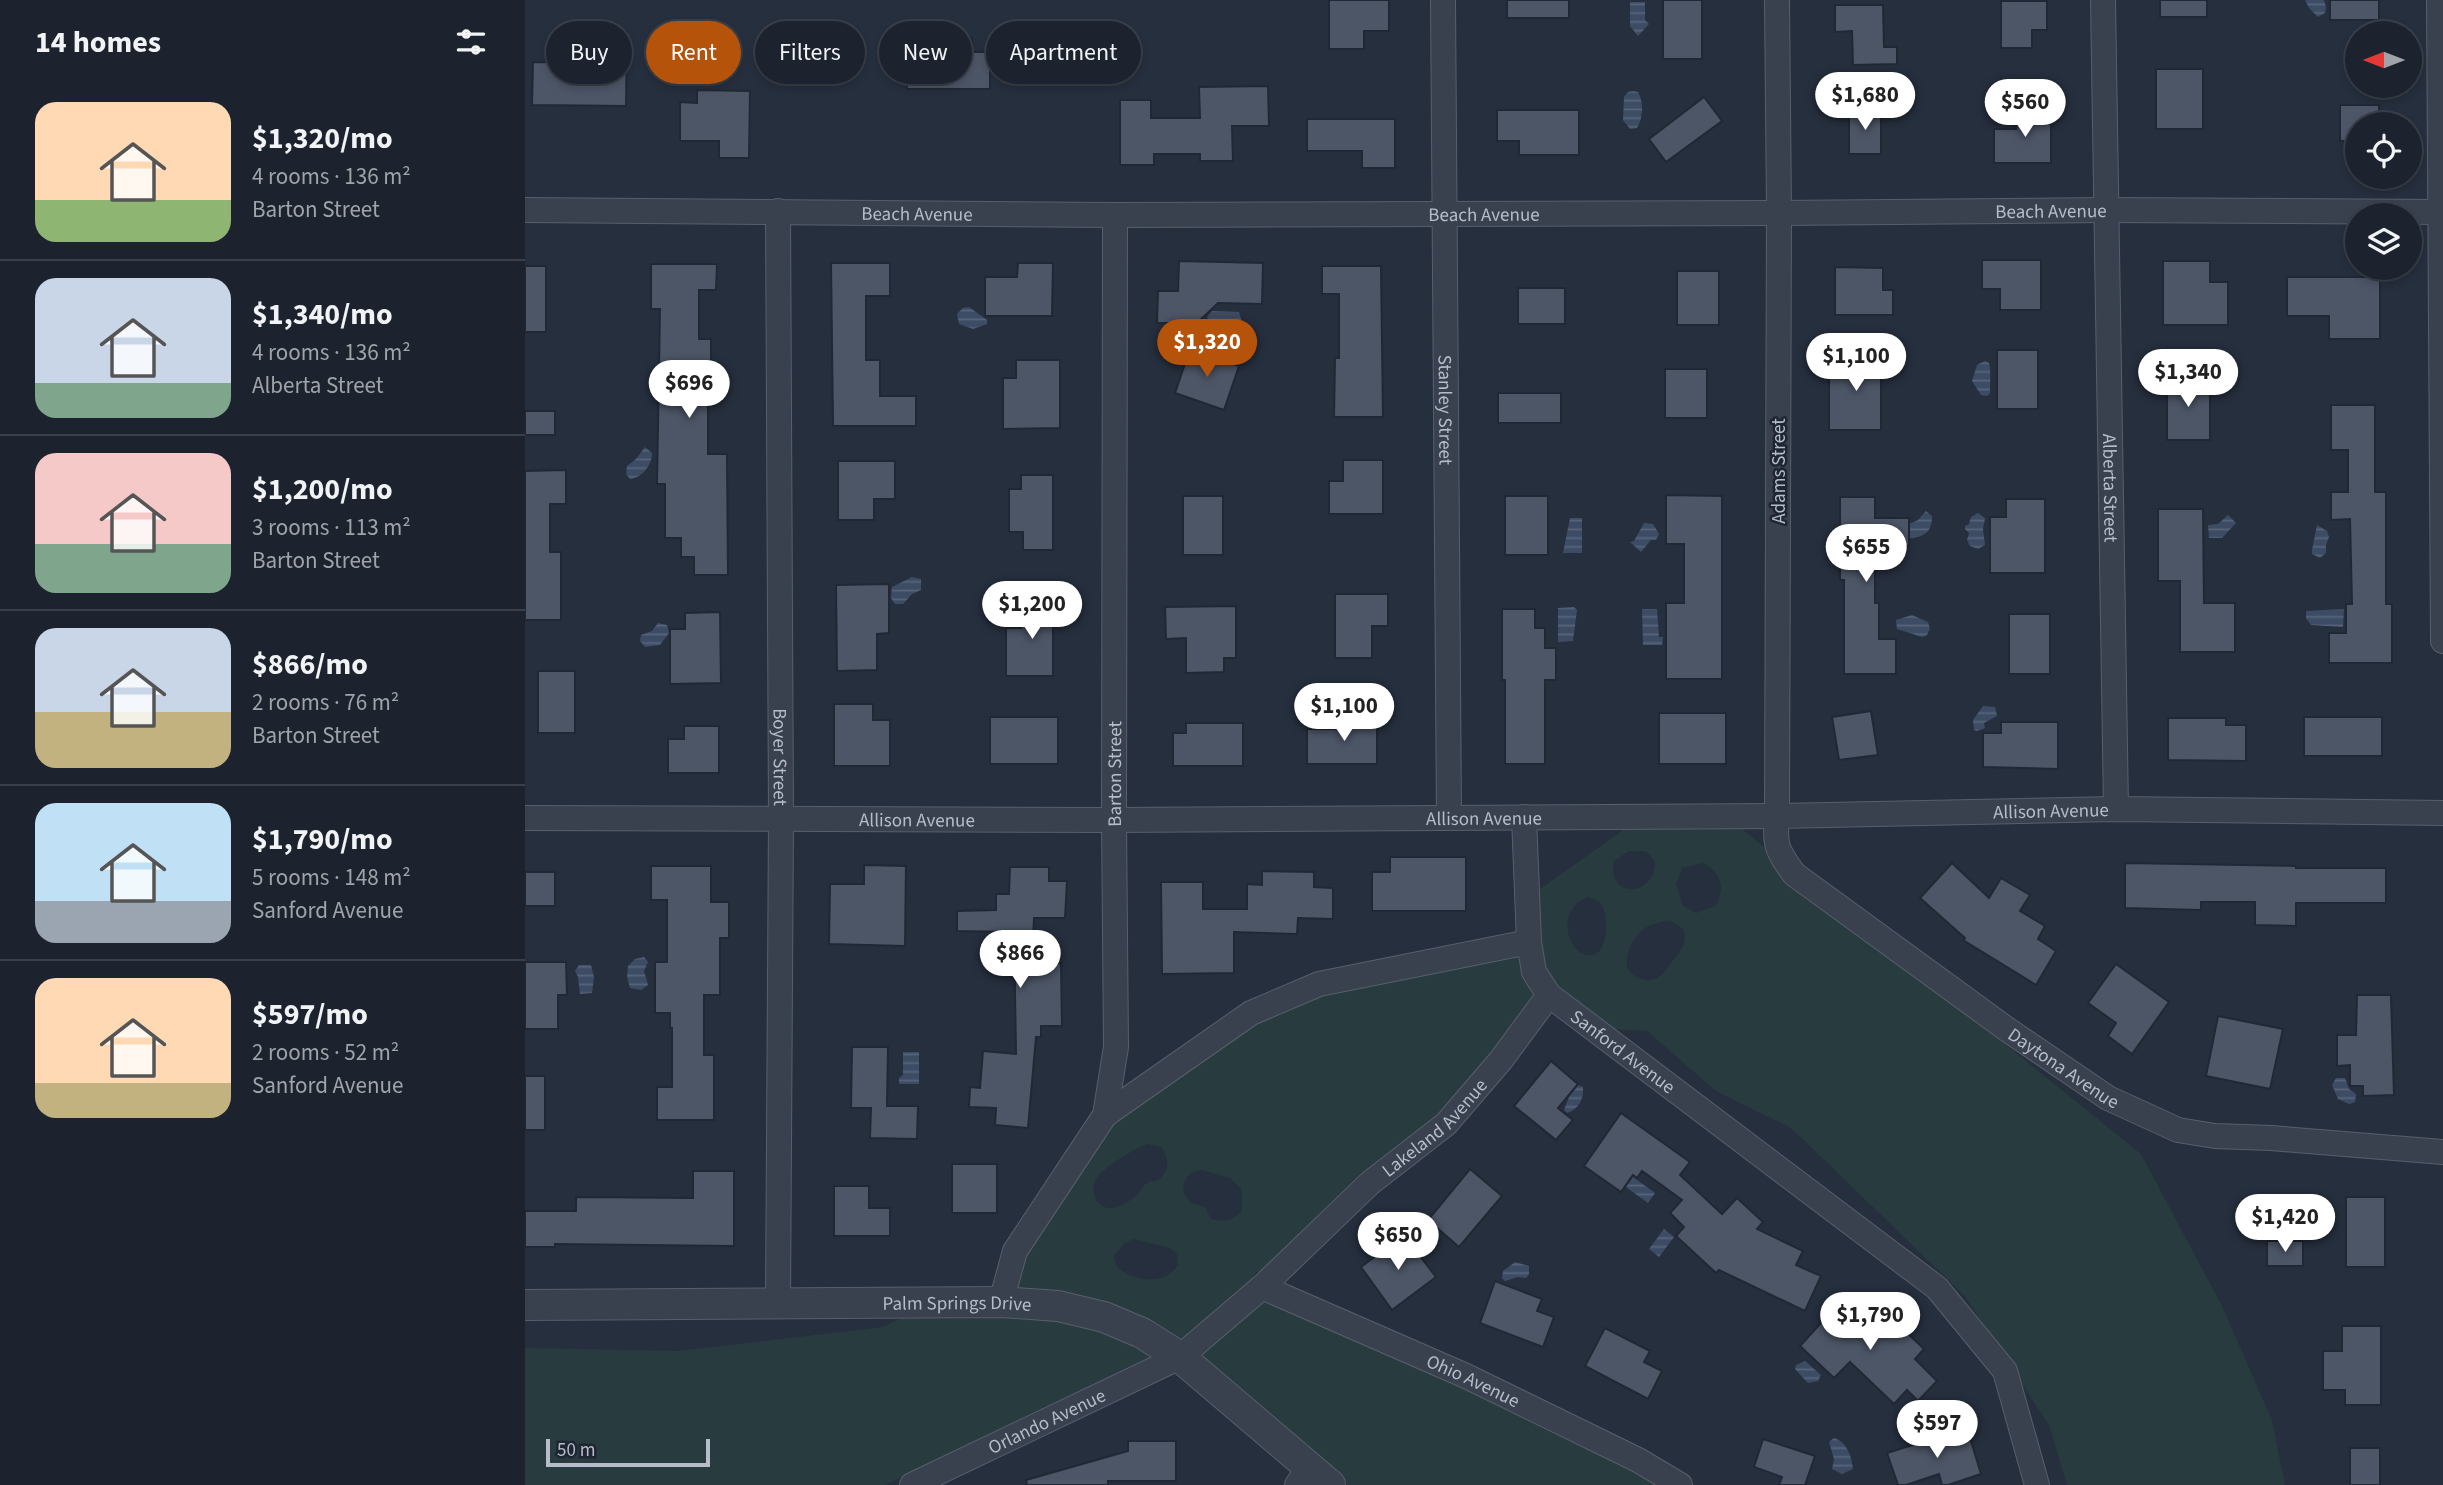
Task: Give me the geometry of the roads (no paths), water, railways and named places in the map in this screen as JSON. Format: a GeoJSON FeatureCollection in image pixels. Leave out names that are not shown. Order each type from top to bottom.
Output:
{"type":"FeatureCollection","features":[{"type":"Feature","properties":{"kind":"street","name":"Stanley Street"},"geometry":{"type":"LineString","coordinates":[[1443,0],[1449,818]]}},
{"type":"Feature","properties":{"kind":"street","name":"Adams Street"},"geometry":{"type":"LineString","coordinates":[[1777,0],[1777,816]]}},
{"type":"Feature","properties":{"kind":"street","name":"Alberta Street"},"geometry":{"type":"LineString","coordinates":[[2103,0],[2116,808]]}},
{"type":"Feature","properties":{"kind":"street"},"geometry":{"type":"LineString","coordinates":[[2439,0],[2443,641]]}},
{"type":"Feature","properties":{"kind":"street","name":"Beach Avenue"},"geometry":{"type":"LineString","coordinates":[[525,210],[1115,215],[1779,214],[2105,210],[2441,212]]}},
{"type":"Feature","properties":{"kind":"street","name":"Boyer Street"},"geometry":{"type":"LineString","coordinates":[[778,211],[781,818],[778,1304]]}},
{"type":"Feature","properties":{"kind":"street","name":"Barton Street"},"geometry":{"type":"LineString","coordinates":[[1001,1302],[1015,1251],[1105,1115],[1116,1046],[1115,215]]}},
{"type":"Feature","properties":{"kind":"street","name":"Allison Avenue"},"geometry":{"type":"LineString","coordinates":[[525,818],[1114,820],[1777,816],[2116,808],[2443,813]]}},
{"type":"Feature","properties":{"kind":"street","name":"Daytona Avenue"},"geometry":{"type":"LineString","coordinates":[[1777,816],[1775,835],[1778,851],[1794,874],[2008,1030],[2108,1098],[2178,1130],[2215,1136],[2443,1152]]}},
{"type":"Feature","properties":{"kind":"street"},"geometry":{"type":"LineString","coordinates":[[1105,1115],[1251,1013],[1319,984],[1529,942],[1524,817]]}},
{"type":"Feature","properties":{"kind":"street","name":"Sanford Avenue"},"geometry":{"type":"LineString","coordinates":[[1529,942],[1534,972],[1549,995],[1937,1288],[2005,1371],[2037,1485]]}},
{"type":"Feature","properties":{"kind":"street","name":"Lakeland Avenue"},"geometry":{"type":"LineString","coordinates":[[1180,1357],[1262,1287],[1370,1183],[1446,1124],[1501,1060],[1549,995]]}},
{"type":"Feature","properties":{"kind":"street","name":"Ohio Avenue"},"geometry":{"type":"LineString","coordinates":[[1262,1287],[1466,1377],[1639,1460],[1680,1485]]}},
{"type":"Feature","properties":{"kind":"street","name":"Palm Springs Drive"},"geometry":{"type":"LineString","coordinates":[[525,1305],[1001,1302],[1058,1306],[1104,1317],[1142,1333],[1180,1357],[1312,1479]]}},
{"type":"Feature","properties":{"kind":"street","name":"Orlando Avenue"},"geometry":{"type":"LineString","coordinates":[[912,1485],[1180,1357]]}},
{"type":"Feature","properties":{"kind":"water"},"geometry":{"type":"Polygon","coordinates":[[[2305,0],[2324,0],[2325,13],[2318,17],[2305,0]]]}},
{"type":"Feature","properties":{"kind":"water"},"geometry":{"type":"Polygon","coordinates":[[[1630,2],[1645,2],[1645,20],[1649,24],[1638,36],[1630,26],[1630,2]]]}},
{"type":"Feature","properties":{"kind":"water"},"geometry":{"type":"Polygon","coordinates":[[[1633,91],[1640,96],[1642,110],[1637,128],[1630,129],[1623,120],[1624,97],[1633,91]]]}},
{"type":"Feature","properties":{"kind":"water"},"geometry":{"type":"Polygon","coordinates":[[[969,307],[987,320],[987,324],[973,329],[959,324],[957,314],[963,308],[969,307]]]}},
{"type":"Feature","properties":{"kind":"water"},"geometry":{"type":"Polygon","coordinates":[[[1212,311],[1239,312],[1242,322],[1238,327],[1211,326],[1207,317],[1212,311]]]}},
{"type":"Feature","properties":{"kind":"water"},"geometry":{"type":"Polygon","coordinates":[[[1985,361],[1989,363],[1990,369],[1990,393],[1987,396],[1981,395],[1972,381],[1977,365],[1985,361]]]}},
{"type":"Feature","properties":{"kind":"water"},"geometry":{"type":"Polygon","coordinates":[[[645,447],[652,453],[650,462],[642,473],[630,479],[626,474],[627,466],[645,447]]]}},
{"type":"Feature","properties":{"kind":"water"},"geometry":{"type":"Polygon","coordinates":[[[1926,511],[1932,516],[1929,530],[1923,535],[1909,538],[1909,524],[1918,520],[1926,511]]]}},
{"type":"Feature","properties":{"kind":"water"},"geometry":{"type":"Polygon","coordinates":[[[1978,513],[1985,518],[1985,545],[1978,549],[1970,546],[1967,540],[1969,533],[1965,526],[1969,524],[1971,517],[1978,513]]]}},
{"type":"Feature","properties":{"kind":"water"},"geometry":{"type":"Polygon","coordinates":[[[2228,515],[2236,523],[2222,538],[2209,538],[2208,525],[2218,524],[2228,515]]]}},
{"type":"Feature","properties":{"kind":"water"},"geometry":{"type":"Polygon","coordinates":[[[1570,518],[1582,518],[1582,553],[1563,553],[1570,518]]]}},
{"type":"Feature","properties":{"kind":"water"},"geometry":{"type":"Polygon","coordinates":[[[1644,523],[1653,524],[1659,534],[1656,540],[1651,540],[1641,552],[1630,542],[1634,541],[1644,523]]]}},
{"type":"Feature","properties":{"kind":"water"},"geometry":{"type":"Polygon","coordinates":[[[2317,525],[2327,531],[2329,537],[2326,553],[2320,558],[2312,554],[2317,525]]]}},
{"type":"Feature","properties":{"kind":"water"},"geometry":{"type":"Polygon","coordinates":[[[912,577],[921,579],[921,590],[912,594],[903,604],[895,604],[891,598],[892,587],[912,577]]]}},
{"type":"Feature","properties":{"kind":"water"},"geometry":{"type":"Polygon","coordinates":[[[1574,607],[1577,610],[1573,641],[1558,642],[1558,608],[1574,607]]]}},
{"type":"Feature","properties":{"kind":"water"},"geometry":{"type":"Polygon","coordinates":[[[1642,609],[1657,609],[1662,645],[1643,645],[1642,609]]]}},
{"type":"Feature","properties":{"kind":"water"},"geometry":{"type":"Polygon","coordinates":[[[2344,609],[2343,627],[2311,625],[2306,618],[2306,611],[2344,609]]]}},
{"type":"Feature","properties":{"kind":"water"},"geometry":{"type":"Polygon","coordinates":[[[1912,615],[1928,622],[1930,629],[1927,635],[1922,637],[1897,629],[1896,620],[1912,615]]]}},
{"type":"Feature","properties":{"kind":"water"},"geometry":{"type":"Polygon","coordinates":[[[658,623],[667,625],[669,633],[660,645],[645,647],[640,641],[641,635],[652,631],[658,623]]]}},
{"type":"Feature","properties":{"kind":"water"},"geometry":{"type":"Polygon","coordinates":[[[1328,702],[1340,707],[1340,716],[1318,720],[1311,717],[1311,708],[1328,702]]]}},
{"type":"Feature","properties":{"kind":"water"},"geometry":{"type":"Polygon","coordinates":[[[1983,706],[1995,707],[1997,716],[1984,723],[1985,728],[1977,731],[1974,730],[1973,720],[1983,706]]]}},
{"type":"Feature","properties":{"kind":"water"},"geometry":{"type":"Polygon","coordinates":[[[644,957],[648,962],[644,971],[648,985],[641,990],[630,988],[628,966],[635,959],[644,957]]]}},
{"type":"Feature","properties":{"kind":"water"},"geometry":{"type":"Polygon","coordinates":[[[579,965],[591,965],[594,977],[592,993],[580,994],[575,971],[579,965]]]}},
{"type":"Feature","properties":{"kind":"water"},"geometry":{"type":"Polygon","coordinates":[[[903,1052],[919,1052],[919,1084],[899,1084],[899,1078],[903,1075],[903,1052]]]}},
{"type":"Feature","properties":{"kind":"water"},"geometry":{"type":"Polygon","coordinates":[[[2336,1078],[2345,1078],[2349,1089],[2356,1094],[2355,1102],[2349,1104],[2338,1099],[2332,1085],[2336,1078]]]}},
{"type":"Feature","properties":{"kind":"water"},"geometry":{"type":"Polygon","coordinates":[[[1578,1085],[1583,1087],[1581,1100],[1577,1107],[1567,1113],[1564,1110],[1569,1097],[1578,1085]]]}},
{"type":"Feature","properties":{"kind":"water"},"geometry":{"type":"Polygon","coordinates":[[[1633,1177],[1655,1193],[1648,1203],[1626,1187],[1633,1177]]]}},
{"type":"Feature","properties":{"kind":"water"},"geometry":{"type":"Polygon","coordinates":[[[1664,1229],[1674,1237],[1659,1257],[1649,1249],[1664,1229]]]}},
{"type":"Feature","properties":{"kind":"water"},"geometry":{"type":"Polygon","coordinates":[[[1515,1262],[1529,1266],[1529,1274],[1526,1278],[1518,1277],[1505,1281],[1502,1278],[1503,1271],[1515,1262]]]}},
{"type":"Feature","properties":{"kind":"water"},"geometry":{"type":"Polygon","coordinates":[[[1805,1361],[1821,1375],[1818,1381],[1808,1383],[1795,1369],[1796,1365],[1805,1361]]]}},
{"type":"Feature","properties":{"kind":"water"},"geometry":{"type":"Polygon","coordinates":[[[1834,1438],[1848,1450],[1853,1469],[1842,1474],[1832,1469],[1834,1459],[1829,1442],[1834,1438]]]}}]}
